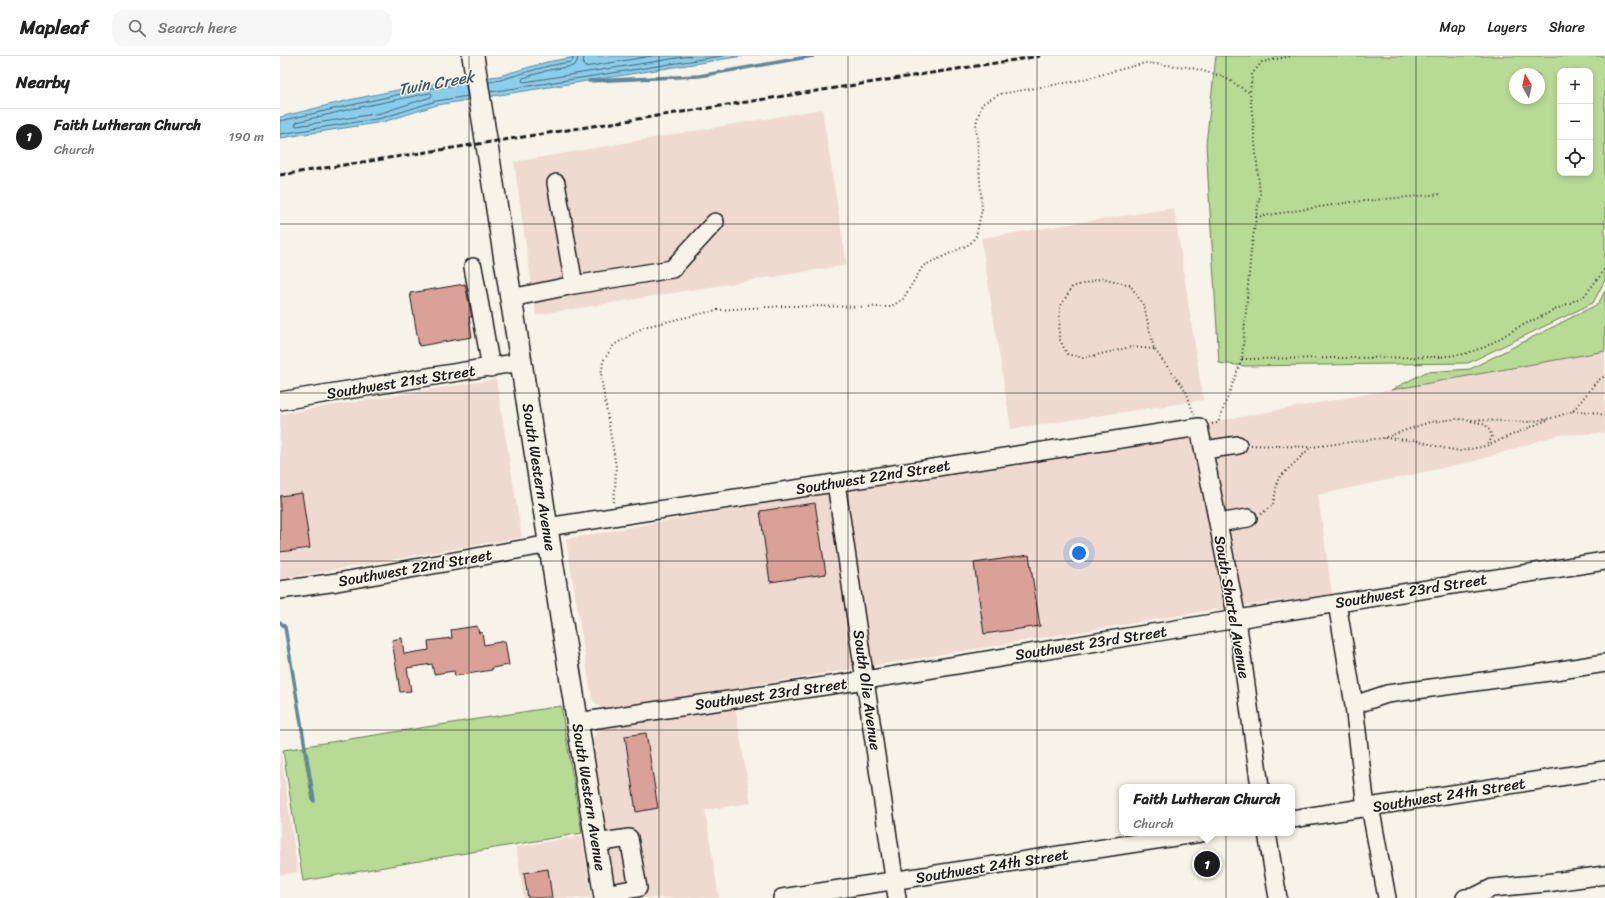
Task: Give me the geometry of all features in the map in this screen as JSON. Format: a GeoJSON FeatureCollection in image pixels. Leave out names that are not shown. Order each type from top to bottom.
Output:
{"type":"FeatureCollection","features":[{"type":"Feature","properties":{"kind":"main road","name":"South Western Avenue"},"geometry":{"type":"LineString","coordinates":[[473,56],[604,896]]}},
{"type":"Feature","properties":{"kind":"street"},"geometry":{"type":"LineString","coordinates":[[556,183],[574,285]]}},
{"type":"Feature","properties":{"kind":"street"},"geometry":{"type":"LineString","coordinates":[[511,298],[574,285],[672,269],[715,222]]}},
{"type":"Feature","properties":{"kind":"street"},"geometry":{"type":"LineString","coordinates":[[474,267],[491,368]]}},
{"type":"Feature","properties":{"kind":"street","name":"Southwest 21st Street"},"geometry":{"type":"LineString","coordinates":[[280,401],[521,362]]}},
{"type":"Feature","properties":{"kind":"street","name":"Southwest 22nd Street"},"geometry":{"type":"LineString","coordinates":[[280,590],[549,536],[610,518],[1199,427]]}},
{"type":"Feature","properties":{"kind":"street","name":"South Shartel Avenue"},"geometry":{"type":"LineString","coordinates":[[1199,427],[1236,619],[1260,784]]}},
{"type":"Feature","properties":{"kind":"street"},"geometry":{"type":"LineString","coordinates":[[1204,450],[1238,445]]}},
{"type":"Feature","properties":{"kind":"street","name":"South Olie Avenue"},"geometry":{"type":"LineString","coordinates":[[836,483],[897,898]]}},
{"type":"Feature","properties":{"kind":"street"},"geometry":{"type":"LineString","coordinates":[[1218,523],[1248,518]]}},
{"type":"Feature","properties":{"kind":"street","name":"Southwest 23rd Street"},"geometry":{"type":"LineString","coordinates":[[577,722],[866,680],[1236,619],[1605,561]]}},
{"type":"Feature","properties":{"kind":"street"},"geometry":{"type":"LineString","coordinates":[[1337,603],[1354,705],[1368,807],[1387,898]]}},
{"type":"Feature","properties":{"kind":"street"},"geometry":{"type":"LineString","coordinates":[[1354,705],[1386,694],[1542,674],[1605,663]]}},
{"type":"Feature","properties":{"kind":"street","name":"Southwest 24th Street"},"geometry":{"type":"LineString","coordinates":[[1295,819],[1605,770]]}},
{"type":"Feature","properties":{"kind":"street","name":"Southwest 24th Street"},"geometry":{"type":"LineString","coordinates":[[782,898],[1182,836]]}},
{"type":"Feature","properties":{"kind":"street"},"geometry":{"type":"LineString","coordinates":[[1268,836],[1278,898]]}},
{"type":"Feature","properties":{"kind":"street"},"geometry":{"type":"LineString","coordinates":[[596,843],[629,838],[638,888],[604,896]]}},
{"type":"Feature","properties":{"kind":"street"},"geometry":{"type":"LineString","coordinates":[[1465,898],[1474,897],[1492,888],[1546,883],[1605,875]]}},
{"type":"Feature","properties":{"kind":"path"},"geometry":{"type":"LineString","coordinates":[[1023,59],[1029,56]]}},
{"type":"Feature","properties":{"kind":"path"},"geometry":{"type":"LineString","coordinates":[[1154,349],[1131,347],[1083,358],[1067,354],[1059,338],[1060,307],[1072,287],[1103,278],[1130,285],[1144,306],[1154,349],[1186,391],[1199,427],[1218,423],[1242,359],[1251,250],[1260,194],[1250,94],[1252,74],[1262,62],[1292,56]]}},
{"type":"Feature","properties":{"kind":"path"},"geometry":{"type":"LineString","coordinates":[[610,518],[615,491],[616,467],[601,377],[603,362],[614,345],[644,327],[717,310],[786,306],[890,307],[903,299],[922,266],[970,244],[976,236],[982,209],[976,122],[982,104],[1000,94],[1077,82],[1145,63],[1188,67],[1222,76],[1250,94]]}},
{"type":"Feature","properties":{"kind":"path"},"geometry":{"type":"LineString","coordinates":[[1256,217],[1351,202],[1442,194]]}},
{"type":"Feature","properties":{"kind":"path"},"geometry":{"type":"LineString","coordinates":[[1242,359],[1320,359],[1402,356],[1440,357],[1464,354],[1485,347],[1519,328],[1584,296],[1605,268]]}},
{"type":"Feature","properties":{"kind":"path"},"geometry":{"type":"LineString","coordinates":[[1573,411],[1597,381],[1605,376]]}},
{"type":"Feature","properties":{"kind":"path"},"geometry":{"type":"LineString","coordinates":[[1383,438],[1418,441],[1443,448],[1460,450],[1486,446],[1552,418],[1573,411],[1605,415]]}},
{"type":"Feature","properties":{"kind":"path"},"geometry":{"type":"LineString","coordinates":[[1238,445],[1311,447],[1383,438],[1430,422],[1454,419],[1527,422],[1552,418]]}},
{"type":"Feature","properties":{"kind":"path"},"geometry":{"type":"LineString","coordinates":[[1465,419],[1484,424],[1490,430],[1492,438],[1486,446]]}},
{"type":"Feature","properties":{"kind":"path"},"geometry":{"type":"LineString","coordinates":[[1248,518],[1263,513],[1273,505],[1278,479],[1311,447]]}},
{"type":"Feature","properties":{"kind":"shaded area"},"geometry":{"type":"Polygon","coordinates":[[[822,109],[847,265],[536,315],[514,162],[822,109]]]}},
{"type":"Feature","properties":{"kind":"shaded area"},"geometry":{"type":"Polygon","coordinates":[[[1174,208],[1203,400],[1011,429],[981,238],[1174,208]]]}},
{"type":"Feature","properties":{"kind":"shaded area"},"geometry":{"type":"Polygon","coordinates":[[[1605,351],[1605,433],[1558,435],[1475,461],[1318,495],[1332,594],[1212,610],[603,710],[592,699],[566,539],[1605,351]]]}},
{"type":"Feature","properties":{"kind":"shaded area"},"geometry":{"type":"Polygon","coordinates":[[[496,379],[522,537],[280,579],[280,414],[496,379]]]}},
{"type":"Feature","properties":{"kind":"shaded area"},"geometry":{"type":"Polygon","coordinates":[[[735,706],[751,803],[705,810],[719,898],[617,898],[592,738],[603,727],[611,724],[735,706]]]}},
{"type":"Feature","properties":{"kind":"shaded area"},"geometry":{"type":"Polygon","coordinates":[[[280,750],[298,872],[280,875],[280,750]]]}},
{"type":"Feature","properties":{"kind":"shaded area"},"geometry":{"type":"Polygon","coordinates":[[[582,836],[592,898],[524,898],[516,847],[582,836]]]}},
{"type":"Feature","properties":{"kind":"green space"},"geometry":{"type":"Polygon","coordinates":[[[1216,56],[1605,56],[1605,280],[1593,303],[1468,363],[1245,366],[1219,363],[1206,144],[1216,56]]]}},
{"type":"Feature","properties":{"kind":"green space"},"geometry":{"type":"Polygon","coordinates":[[[1605,291],[1605,351],[1391,390],[1426,372],[1470,369],[1598,304],[1605,291]]]}},
{"type":"Feature","properties":{"kind":"green space"},"geometry":{"type":"Polygon","coordinates":[[[561,706],[582,833],[303,881],[283,750],[303,747],[312,801],[314,801],[305,746],[561,706]]]}},
{"type":"Feature","properties":{"kind":"water"},"geometry":{"type":"Polygon","coordinates":[[[580,56],[743,56],[437,105],[383,122],[280,138],[280,117],[349,100],[422,85],[499,76],[547,62],[580,56]]]}},
{"type":"Feature","properties":{"kind":"building"},"geometry":{"type":"Polygon","coordinates":[[[465,284],[472,317],[469,317],[472,337],[419,346],[410,293],[465,284]]]}},
{"type":"Feature","properties":{"kind":"building"},"geometry":{"type":"Polygon","coordinates":[[[302,493],[310,548],[280,552],[280,496],[302,493]]]}},
{"type":"Feature","properties":{"kind":"building"},"geometry":{"type":"Polygon","coordinates":[[[815,503],[826,574],[770,582],[760,511],[815,503]]]}},
{"type":"Feature","properties":{"kind":"building"},"geometry":{"type":"Polygon","coordinates":[[[1029,555],[1040,626],[984,634],[974,563],[1029,555]]]}},
{"type":"Feature","properties":{"kind":"building"},"geometry":{"type":"Polygon","coordinates":[[[477,626],[479,633],[482,632],[484,645],[505,641],[509,665],[492,668],[492,670],[455,676],[454,671],[434,674],[432,664],[407,668],[411,691],[400,692],[392,640],[402,638],[404,654],[429,650],[428,641],[452,638],[451,630],[477,626]]]}},
{"type":"Feature","properties":{"kind":"building"},"geometry":{"type":"Polygon","coordinates":[[[646,733],[658,808],[636,812],[625,736],[646,733]]]}},
{"type":"Feature","properties":{"kind":"building"},"geometry":{"type":"Polygon","coordinates":[[[548,869],[552,898],[528,898],[524,873],[548,869]]]}},
{"type":"Feature","properties":{"kind":"waterway","name":"Twin Creek"},"geometry":{"type":"LineString","coordinates":[[589,81],[699,76],[813,56]]}},
{"type":"Feature","properties":{"kind":"waterway"},"geometry":{"type":"LineString","coordinates":[[280,622],[285,627],[314,801]]}},
{"type":"Feature","properties":{"kind":"railway"},"geometry":{"type":"LineString","coordinates":[[280,175],[1040,56]]}},
{"type":"Feature","properties":{"kind":"place","name":"Faith Lutheran Church"},"geometry":{"type":"Point","coordinates":[1207,864]}}]}
